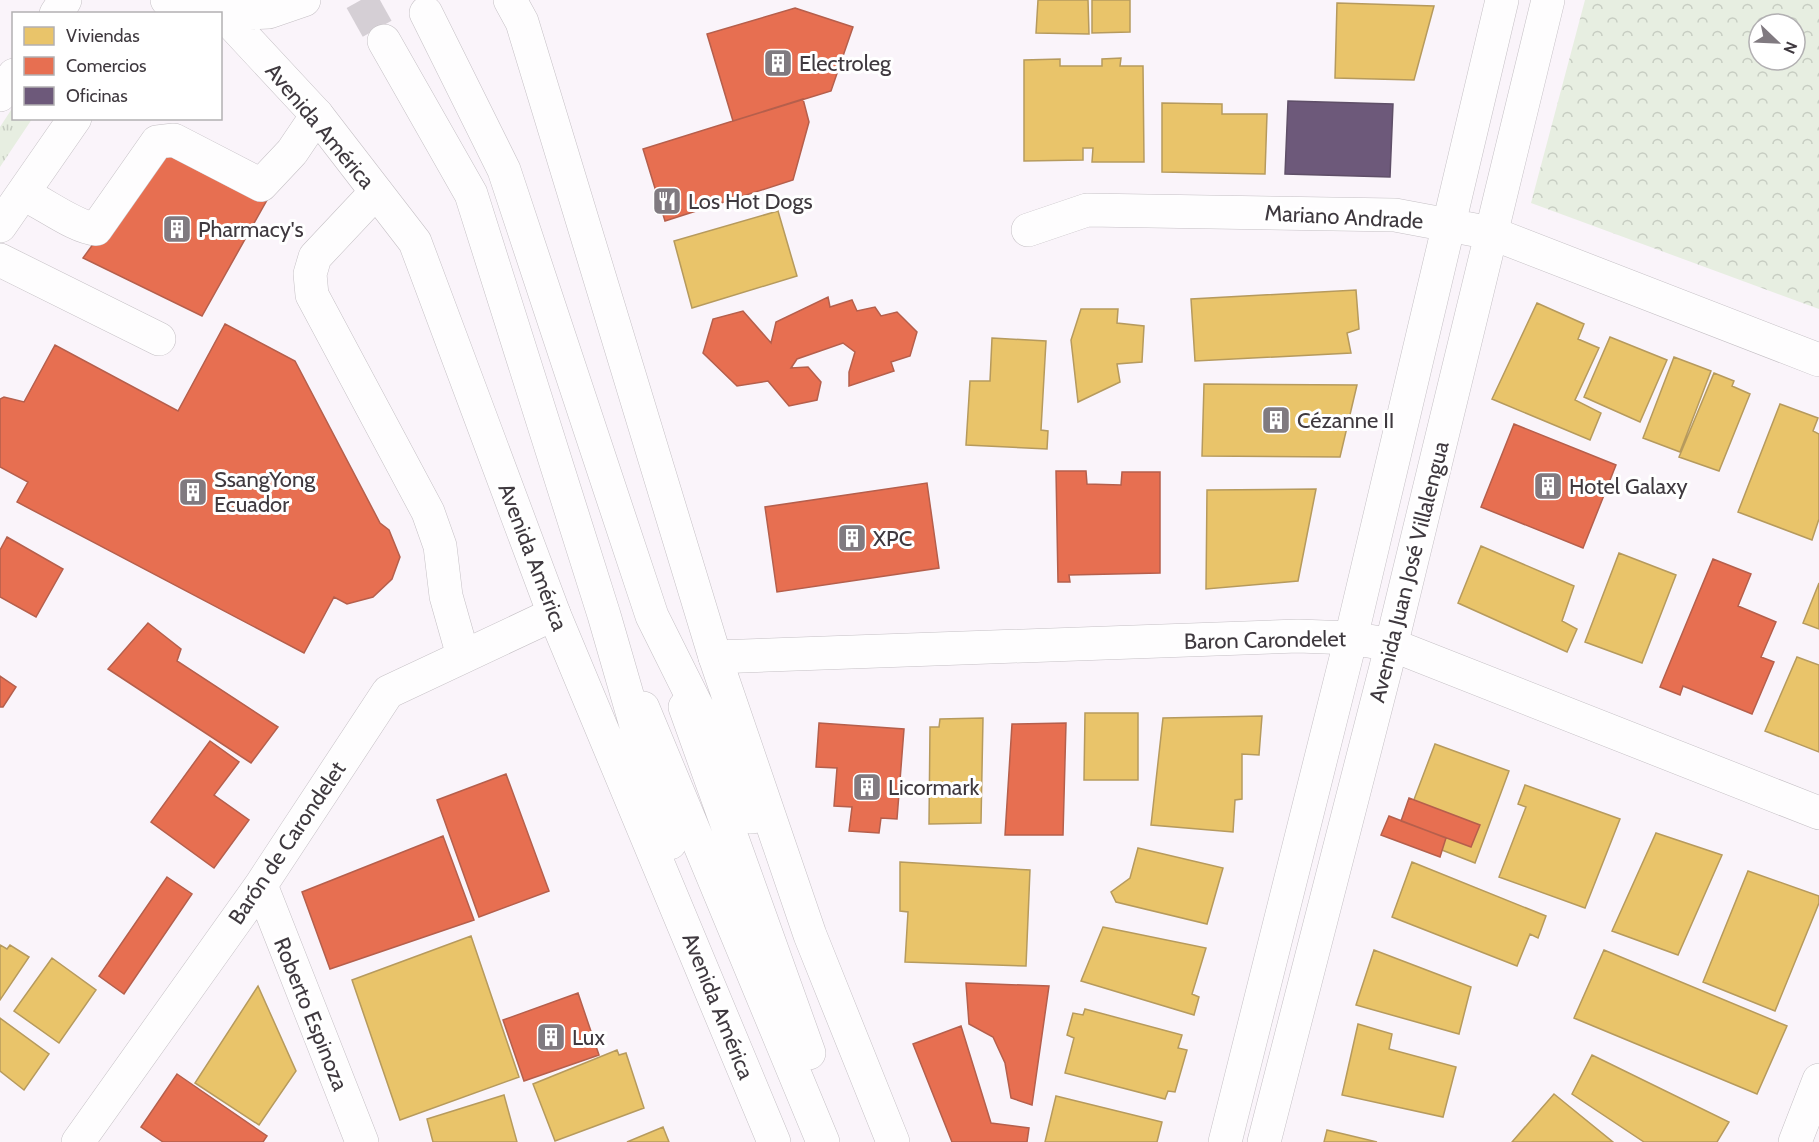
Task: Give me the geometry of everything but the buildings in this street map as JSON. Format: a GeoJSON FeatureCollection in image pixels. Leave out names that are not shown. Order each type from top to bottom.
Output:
{"type":"FeatureCollection","features":[{"type":"Feature","properties":{"kind":"street"},"geometry":{"type":"LineString","coordinates":[[222,14],[269,12],[304,0]]}},
{"type":"Feature","properties":{"kind":"street"},"geometry":{"type":"LineString","coordinates":[[510,0],[522,22],[715,657],[810,934],[892,1142]]}},
{"type":"Feature","properties":{"kind":"street","name":"Avenida Juan José Villalengua"},"geometry":{"type":"LineString","coordinates":[[1225,1142],[1351,638],[1451,224],[1502,0]]}},
{"type":"Feature","properties":{"kind":"street","name":"Avenida Juan José Villalengua"},"geometry":{"type":"LineString","coordinates":[[1264,1142],[1392,645],[1548,0]]}},
{"type":"Feature","properties":{"kind":"street"},"geometry":{"type":"LineString","coordinates":[[167,5],[208,12]]}},
{"type":"Feature","properties":{"kind":"street"},"geometry":{"type":"LineString","coordinates":[[426,13],[504,170],[652,616],[842,1142]]}},
{"type":"Feature","properties":{"kind":"street","name":"Avenida América"},"geometry":{"type":"LineString","coordinates":[[222,16],[318,116],[415,242],[554,614],[711,986],[774,1142]]}},
{"type":"Feature","properties":{"kind":"street","name":"Avenida América"},"geometry":{"type":"LineString","coordinates":[[384,41],[471,194],[604,615],[823,1142]]}},
{"type":"Feature","properties":{"kind":"street"},"geometry":{"type":"LineString","coordinates":[[0,95],[12,78]]}},
{"type":"Feature","properties":{"kind":"street"},"geometry":{"type":"LineString","coordinates":[[23,194],[45,203],[84,229],[96,230],[158,142],[174,140],[261,185],[292,152],[318,116]]}},
{"type":"Feature","properties":{"kind":"street"},"geometry":{"type":"LineString","coordinates":[[0,226],[74,120]]}},
{"type":"Feature","properties":{"kind":"street"},"geometry":{"type":"LineString","coordinates":[[376,192],[315,257],[310,274],[312,295],[428,513],[440,546],[446,596],[463,656]]}},
{"type":"Feature","properties":{"kind":"street","name":"Mariano Andrade"},"geometry":{"type":"LineString","coordinates":[[1028,230],[1087,210],[1395,215],[1451,224],[1491,233],[1819,360]]}},
{"type":"Feature","properties":{"kind":"street"},"geometry":{"type":"LineString","coordinates":[[0,260],[159,339]]}},
{"type":"Feature","properties":{"kind":"street","name":"Barón de Carondelet"},"geometry":{"type":"LineString","coordinates":[[78,1142],[261,885],[388,692],[554,614]]}},
{"type":"Feature","properties":{"kind":"street"},"geometry":{"type":"LineString","coordinates":[[604,615],[711,986]]}},
{"type":"Feature","properties":{"kind":"street"},"geometry":{"type":"LineString","coordinates":[[652,616],[810,934]]}},
{"type":"Feature","properties":{"kind":"street","name":"Baron Carondelet"},"geometry":{"type":"LineString","coordinates":[[715,657],[1298,636],[1351,638],[1392,645],[1819,813]]}},
{"type":"Feature","properties":{"kind":"street","name":"Roberto Espinoza"},"geometry":{"type":"LineString","coordinates":[[261,885],[362,1142]]}},
{"type":"Feature","properties":{"kind":"street"},"geometry":{"type":"LineString","coordinates":[[1795,1142],[1819,1080]]}},
{"type":"Feature","properties":{"kind":"green space"},"geometry":{"type":"Polygon","coordinates":[[[1585,0],[1819,0],[1819,309],[1531,203],[1585,0]]]}},
{"type":"Feature","properties":{"kind":"green space"},"geometry":{"type":"Polygon","coordinates":[[[12,109],[12,120],[31,120],[0,167],[0,127],[12,109]]]}},
{"type":"Feature","properties":{"kind":"tunnel"},"geometry":{"type":"LineString","coordinates":[[361,0],[384,41]]}},
{"type":"Feature","properties":{"kind":"place","name":"Electroleg"},"geometry":{"type":"Point","coordinates":[778,63]}},
{"type":"Feature","properties":{"kind":"place","name":"Los Hot Dogs"},"geometry":{"type":"Point","coordinates":[667,201]}},
{"type":"Feature","properties":{"kind":"place","name":"Pharmacy's"},"geometry":{"type":"Point","coordinates":[177,229]}},
{"type":"Feature","properties":{"kind":"place","name":"Cézanne II"},"geometry":{"type":"Point","coordinates":[1276,420]}},
{"type":"Feature","properties":{"kind":"place","name":"Hotel Galaxy"},"geometry":{"type":"Point","coordinates":[1548,486]}},
{"type":"Feature","properties":{"kind":"place","name":"SsangYong Ecuador"},"geometry":{"type":"Point","coordinates":[193,492]}},
{"type":"Feature","properties":{"kind":"place","name":"XPC"},"geometry":{"type":"Point","coordinates":[852,538]}},
{"type":"Feature","properties":{"kind":"place","name":"Licormark"},"geometry":{"type":"Point","coordinates":[867,787]}},
{"type":"Feature","properties":{"kind":"place","name":"Lux"},"geometry":{"type":"Point","coordinates":[551,1037]}}]}
